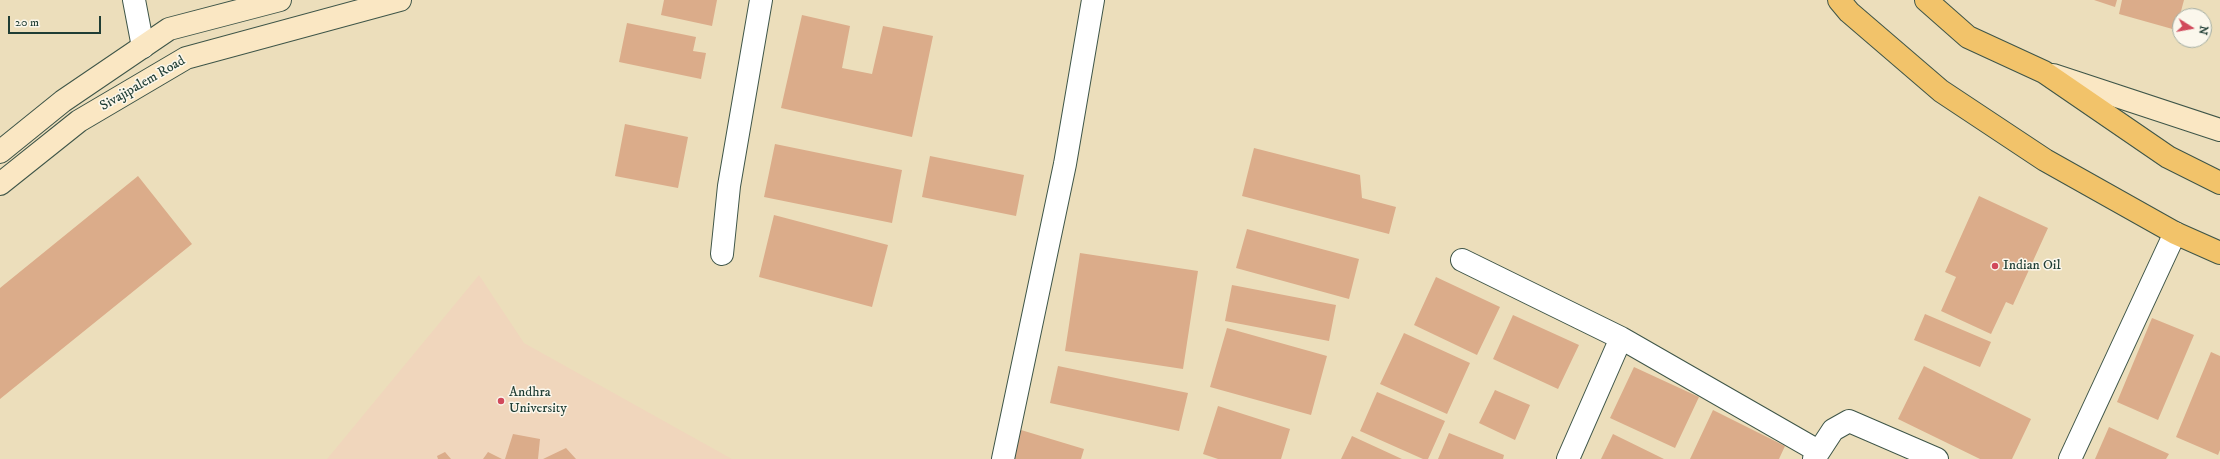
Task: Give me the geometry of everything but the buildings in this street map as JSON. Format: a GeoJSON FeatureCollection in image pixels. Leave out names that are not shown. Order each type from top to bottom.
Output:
{"type":"FeatureCollection","features":[{"type":"Feature","properties":{"kind":"main road","name":"Sivajipalem Road"},"geometry":{"type":"LineString","coordinates":[[0,152],[63,101],[169,29],[280,0]]}},
{"type":"Feature","properties":{"kind":"main road","name":"Sivajipalem Road"},"geometry":{"type":"LineString","coordinates":[[0,184],[79,121],[186,58],[400,0]]}},
{"type":"Feature","properties":{"kind":"main road"},"geometry":{"type":"LineString","coordinates":[[1839,0],[1849,12],[1941,91],[2045,160],[2175,233],[2220,253]]}},
{"type":"Feature","properties":{"kind":"main road"},"geometry":{"type":"LineString","coordinates":[[1926,0],[1968,37],[2044,72],[2220,130]]}},
{"type":"Feature","properties":{"kind":"main road"},"geometry":{"type":"LineString","coordinates":[[2044,72],[2168,158],[2220,183]]}},
{"type":"Feature","properties":{"kind":"street"},"geometry":{"type":"LineString","coordinates":[[134,0],[144,47]]}},
{"type":"Feature","properties":{"kind":"street"},"geometry":{"type":"LineString","coordinates":[[722,254],[729,186],[762,0]]}},
{"type":"Feature","properties":{"kind":"street"},"geometry":{"type":"LineString","coordinates":[[1003,459],[1066,164],[1093,0]]}},
{"type":"Feature","properties":{"kind":"street"},"geometry":{"type":"LineString","coordinates":[[2070,459],[2175,233]]}},
{"type":"Feature","properties":{"kind":"street"},"geometry":{"type":"LineString","coordinates":[[1462,260],[1622,338],[1816,455],[1833,430],[1849,421],[1937,459]]}},
{"type":"Feature","properties":{"kind":"street"},"geometry":{"type":"LineString","coordinates":[[1568,459],[1622,338]]}},
{"type":"Feature","properties":{"kind":"shaded area","name":"Andhra University"},"geometry":{"type":"Polygon","coordinates":[[[479,275],[524,343],[732,459],[327,459],[479,275]]]}},
{"type":"Feature","properties":{"kind":"place","name":"Indian Oil"},"geometry":{"type":"Point","coordinates":[1995,266]}},
{"type":"Feature","properties":{"kind":"place","name":"Andhra University"},"geometry":{"type":"Point","coordinates":[501,401]}}]}
